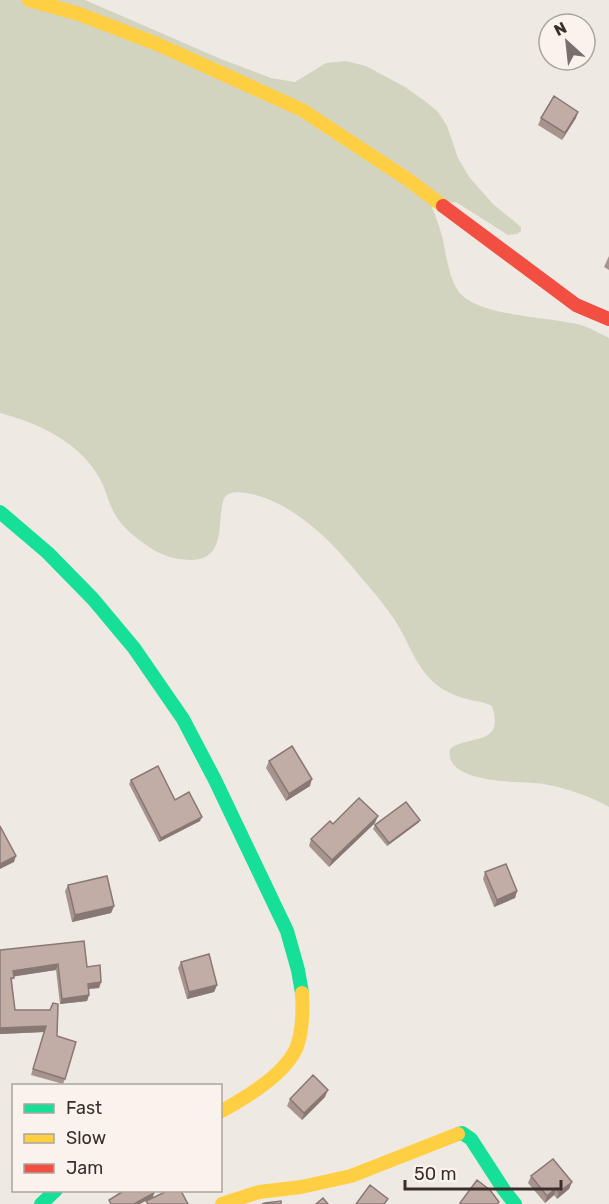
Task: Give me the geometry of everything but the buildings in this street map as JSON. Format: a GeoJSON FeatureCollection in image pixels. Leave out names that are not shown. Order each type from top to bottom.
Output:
{"type":"FeatureCollection","features":[{"type":"Feature","properties":{"kind":"street"},"geometry":{"type":"LineString","coordinates":[[29,0],[79,14],[157,44],[302,110],[407,179],[576,305],[609,319]]}},
{"type":"Feature","properties":{"kind":"street"},"geometry":{"type":"LineString","coordinates":[[0,512],[50,555],[95,601],[153,672],[189,729],[287,931],[298,967],[303,997],[302,1024],[296,1050],[277,1074],[222,1111]]}},
{"type":"Feature","properties":{"kind":"street"},"geometry":{"type":"LineString","coordinates":[[222,1204],[259,1192],[301,1187],[351,1176],[462,1133],[471,1139],[515,1204]]}},
{"type":"Feature","properties":{"kind":"street"},"geometry":{"type":"LineString","coordinates":[[41,1204],[56,1192]]}},
{"type":"Feature","properties":{"kind":"green space"},"geometry":{"type":"Polygon","coordinates":[[[0,0],[85,0],[221,59],[271,78],[295,82],[326,63],[346,61],[366,66],[405,87],[438,112],[447,126],[458,158],[470,178],[493,204],[521,227],[521,231],[517,234],[508,235],[456,202],[431,205],[442,236],[449,270],[457,289],[466,299],[480,306],[515,315],[584,326],[609,338],[609,807],[561,788],[544,784],[486,779],[459,769],[451,761],[450,749],[490,734],[494,728],[495,719],[492,706],[452,694],[431,680],[416,660],[396,622],[377,597],[333,545],[295,513],[261,497],[245,493],[229,494],[223,502],[216,544],[208,555],[192,560],[164,555],[144,544],[122,525],[92,466],[70,444],[29,422],[0,413],[0,0]]]}},
{"type":"Feature","properties":{"kind":"traffic: fast"},"geometry":{"type":"LineString","coordinates":[[0,512],[48,553],[93,599],[134,648],[183,719],[215,780],[287,931],[302,993]]}},
{"type":"Feature","properties":{"kind":"traffic: fast"},"geometry":{"type":"LineString","coordinates":[[458,1134],[462,1133],[471,1139],[515,1204]]}},
{"type":"Feature","properties":{"kind":"traffic: fast"},"geometry":{"type":"LineString","coordinates":[[41,1204],[54,1192]]}},
{"type":"Feature","properties":{"kind":"traffic: slow"},"geometry":{"type":"LineString","coordinates":[[29,0],[79,14],[157,44],[302,110],[407,179],[443,206]]}},
{"type":"Feature","properties":{"kind":"traffic: slow"},"geometry":{"type":"LineString","coordinates":[[222,1111],[273,1077],[290,1059],[300,1035],[302,993]]}},
{"type":"Feature","properties":{"kind":"traffic: slow"},"geometry":{"type":"LineString","coordinates":[[222,1204],[259,1192],[301,1187],[351,1176],[458,1134]]}},
{"type":"Feature","properties":{"kind":"traffic: jam"},"geometry":{"type":"LineString","coordinates":[[443,206],[576,305],[609,319]]}}]}
